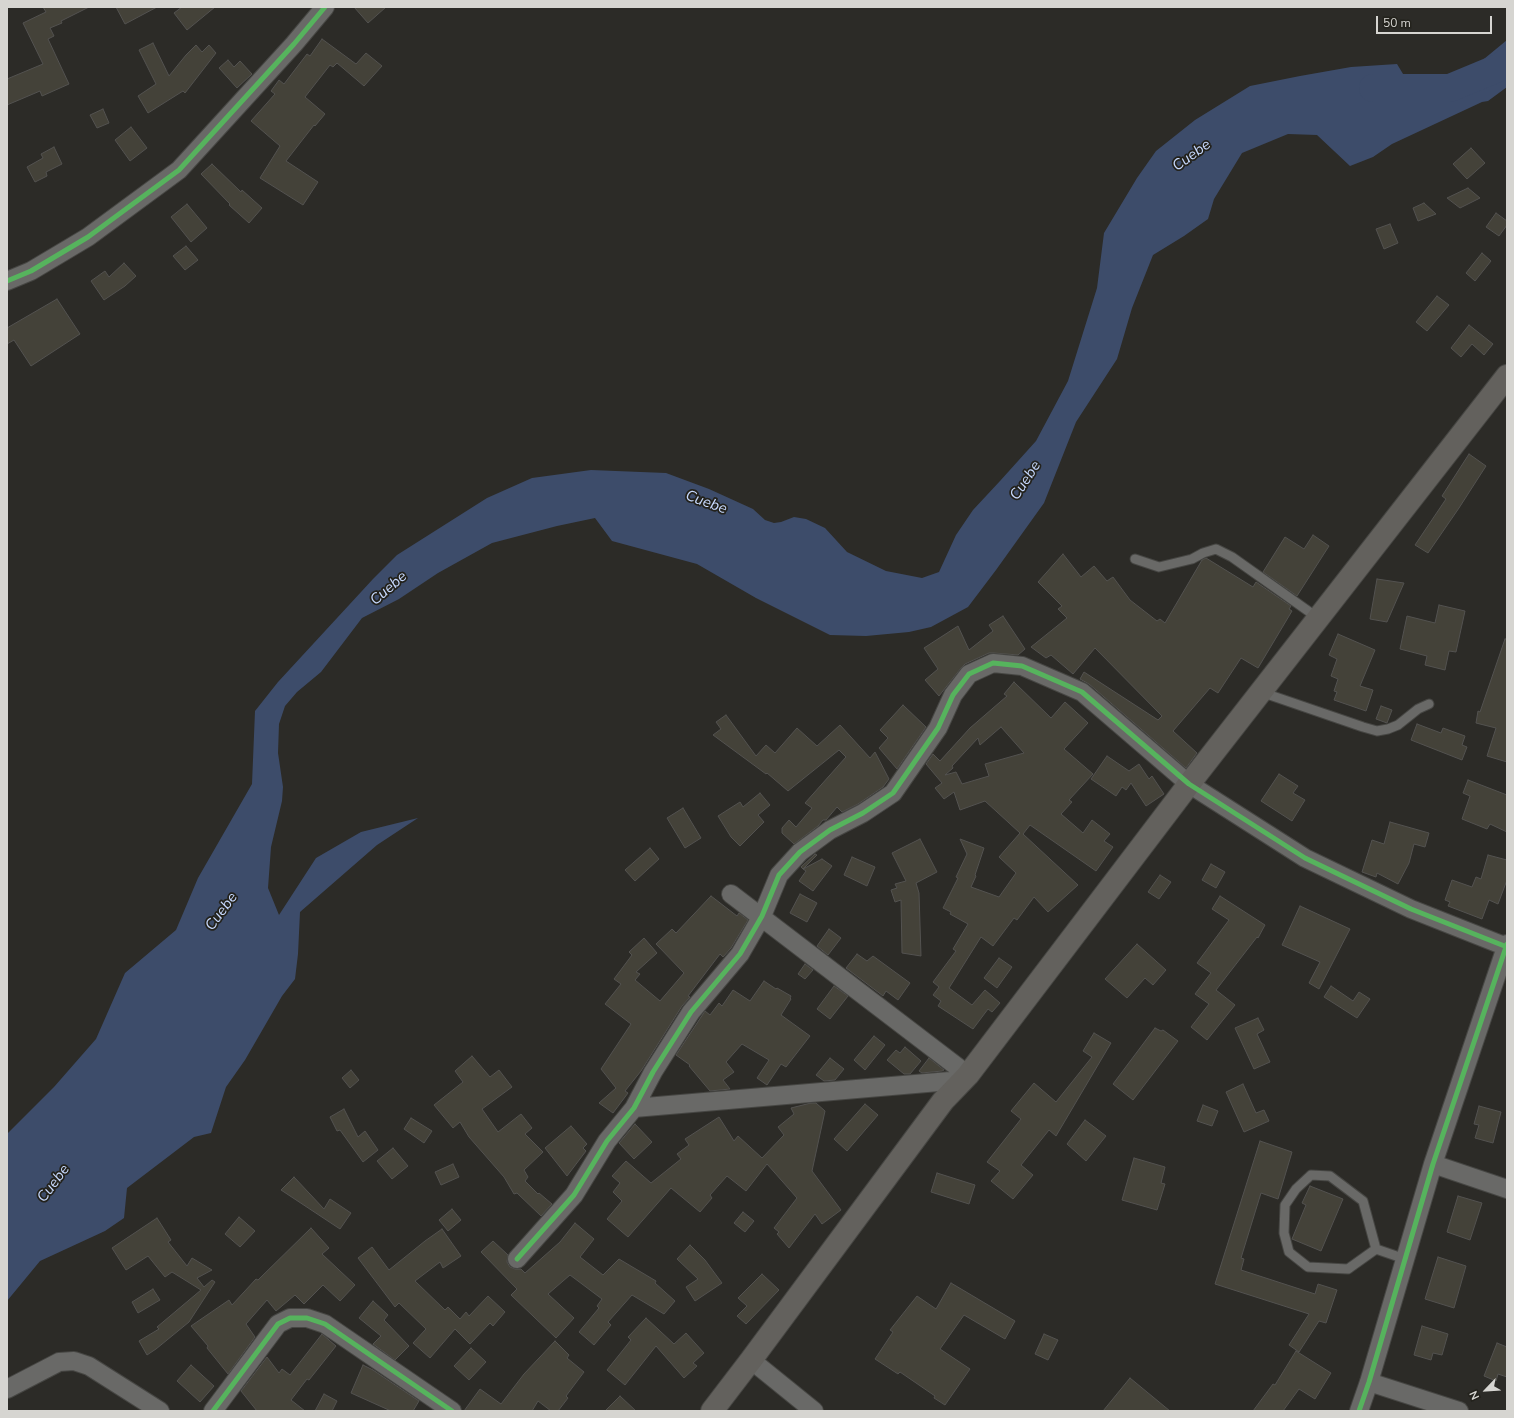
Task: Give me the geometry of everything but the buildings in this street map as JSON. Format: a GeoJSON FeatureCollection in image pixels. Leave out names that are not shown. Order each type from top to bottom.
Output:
{"type":"FeatureCollection","features":[{"type":"Feature","properties":{"kind":"main road"},"geometry":{"type":"LineString","coordinates":[[712,1411],[943,1101],[965,1077],[1189,784],[1507,378]]}},
{"type":"Feature","properties":{"kind":"street"},"geometry":{"type":"LineString","coordinates":[[7,281],[31,271],[88,237],[179,170],[294,44],[325,7]]}},
{"type":"Feature","properties":{"kind":"street"},"geometry":{"type":"LineString","coordinates":[[517,1259],[574,1195],[607,1141],[634,1108],[653,1072],[691,1012],[740,954],[753,934],[762,916],[779,875],[800,852],[830,830],[863,813],[893,793],[938,728],[953,694],[969,674],[993,663],[1022,666],[1082,692],[1189,784],[1305,858],[1411,909],[1507,946],[1433,1164],[1369,1382],[1359,1411]]}},
{"type":"Feature","properties":{"kind":"street"},"geometry":{"type":"LineString","coordinates":[[731,894],[762,916],[965,1077]]}},
{"type":"Feature","properties":{"kind":"street"},"geometry":{"type":"LineString","coordinates":[[634,1108],[965,1077]]}},
{"type":"Feature","properties":{"kind":"street"},"geometry":{"type":"LineString","coordinates":[[1433,1164],[1507,1189]]}},
{"type":"Feature","properties":{"kind":"street"},"geometry":{"type":"LineString","coordinates":[[213,1411],[278,1324],[290,1318],[307,1318],[325,1324],[452,1411]]}},
{"type":"Feature","properties":{"kind":"street"},"geometry":{"type":"LineString","coordinates":[[751,1360],[814,1411]]}},
{"type":"Feature","properties":{"kind":"street"},"geometry":{"type":"LineString","coordinates":[[7,1389],[59,1362],[74,1361],[89,1366],[160,1411]]}},
{"type":"Feature","properties":{"kind":"street"},"geometry":{"type":"LineString","coordinates":[[1369,1382],[1459,1411]]}},
{"type":"Feature","properties":{"kind":"lane"},"geometry":{"type":"LineString","coordinates":[[1135,559],[1160,567],[1192,559],[1203,553],[1216,549],[1232,557],[1319,618]]}},
{"type":"Feature","properties":{"kind":"lane"},"geometry":{"type":"LineString","coordinates":[[1262,692],[1377,731],[1398,725],[1418,709],[1429,704]]}},
{"type":"Feature","properties":{"kind":"lane"},"geometry":{"type":"LineString","coordinates":[[1311,1175],[1330,1176],[1363,1201],[1376,1249],[1348,1269],[1308,1267],[1289,1252],[1284,1232],[1285,1206],[1296,1189],[1311,1175]]}},
{"type":"Feature","properties":{"kind":"lane"},"geometry":{"type":"LineString","coordinates":[[1376,1249],[1405,1259]]}},
{"type":"Feature","properties":{"kind":"water"},"geometry":{"type":"Polygon","coordinates":[[[1507,40],[1507,87],[1488,101],[1482,102],[1392,144],[1373,157],[1350,166],[1317,135],[1288,134],[1242,153],[1214,199],[1208,219],[1153,255],[1132,308],[1117,359],[1076,422],[1044,503],[968,607],[931,627],[909,632],[866,636],[830,635],[756,598],[697,564],[612,541],[595,518],[492,543],[438,573],[399,599],[362,618],[321,672],[297,692],[285,706],[279,724],[278,753],[283,787],[282,801],[271,847],[268,888],[279,915],[316,858],[361,832],[418,818],[377,845],[300,912],[295,979],[282,996],[245,1060],[226,1087],[211,1133],[194,1137],[127,1188],[124,1218],[105,1231],[40,1261],[7,1301],[7,1134],[54,1087],[96,1039],[125,973],[176,930],[198,878],[252,784],[255,711],[278,682],[397,555],[487,498],[532,478],[591,470],[666,473],[709,489],[753,509],[765,520],[774,523],[794,517],[806,519],[825,528],[847,552],[886,571],[922,578],[939,572],[956,535],[973,510],[1036,441],[1068,381],[1097,288],[1104,233],[1137,178],[1156,151],[1195,120],[1250,86],[1351,67],[1397,64],[1417,97],[1429,99],[1473,68],[1507,40]]]}},
{"type":"Feature","properties":{"kind":"waterway","name":"Cuebe"},"geometry":{"type":"LineString","coordinates":[[1373,88],[1450,88],[1503,66],[1507,61]]}},
{"type":"Feature","properties":{"kind":"cycle path"},"geometry":{"type":"LineString","coordinates":[[7,281],[31,271],[88,237],[179,170],[294,44],[325,7]]}},
{"type":"Feature","properties":{"kind":"cycle path"},"geometry":{"type":"LineString","coordinates":[[517,1259],[574,1195],[607,1141],[634,1108],[653,1072],[691,1012],[740,954],[762,916],[779,875],[800,852],[830,830],[863,813],[893,793],[938,728],[953,695],[969,674],[993,663],[1022,666],[1082,692],[1189,784],[1305,858],[1411,909],[1507,947]]}},
{"type":"Feature","properties":{"kind":"cycle path"},"geometry":{"type":"LineString","coordinates":[[1359,1411],[1369,1382],[1433,1164],[1507,944]]}},
{"type":"Feature","properties":{"kind":"cycle path"},"geometry":{"type":"LineString","coordinates":[[213,1411],[278,1324],[290,1318],[307,1318],[325,1324],[452,1411]]}}]}
